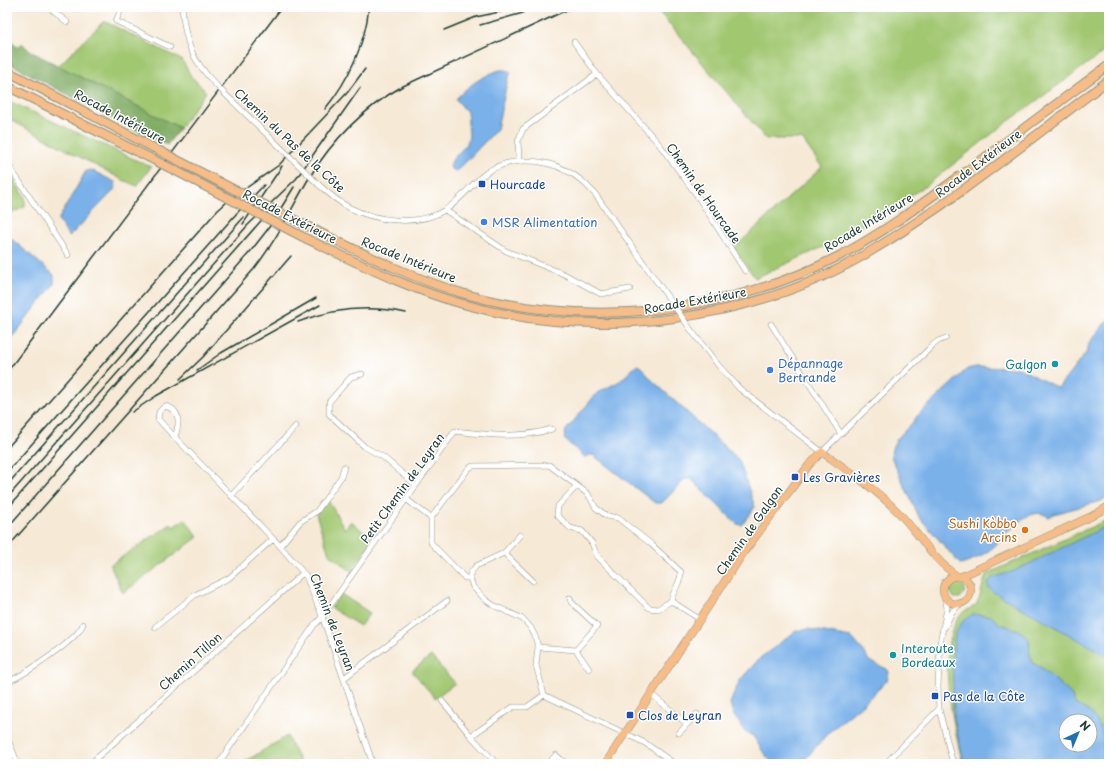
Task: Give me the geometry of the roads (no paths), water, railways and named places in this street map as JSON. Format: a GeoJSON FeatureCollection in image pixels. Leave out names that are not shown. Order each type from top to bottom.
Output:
{"type":"FeatureCollection","features":[{"type":"Feature","properties":{"kind":"highway","name":"Rocade Intérieure"},"geometry":{"type":"LineString","coordinates":[[7,71],[227,186],[368,256],[423,280],[466,294],[523,306],[574,311],[625,312],[664,309],[703,303],[751,291],[801,273],[839,256],[934,195],[1109,65]]}},
{"type":"Feature","properties":{"kind":"highway","name":"Rocade Extérieure"},"geometry":{"type":"LineString","coordinates":[[7,86],[307,239],[419,290],[464,305],[521,316],[572,322],[625,322],[663,320],[728,309],[755,302],[806,284],[870,252],[943,204],[1109,80]]}},
{"type":"Feature","properties":{"kind":"main road","name":"Chemin du Pas de la Côte"},"geometry":{"type":"LineString","coordinates":[[822,452],[885,499],[912,527],[938,562],[944,575],[945,584]]}},
{"type":"Feature","properties":{"kind":"main road","name":"Chemin de Galgon"},"geometry":{"type":"LineString","coordinates":[[605,764],[701,620],[744,552],[809,465],[822,452]]}},
{"type":"Feature","properties":{"kind":"main road"},"geometry":{"type":"LineString","coordinates":[[981,568],[974,577],[968,598],[961,603],[952,603],[945,597],[943,592],[948,579],[981,568],[1092,516],[1109,506]]}},
{"type":"Feature","properties":{"kind":"main road","name":"Chemin du Pas de la Côte"},"geometry":{"type":"LineString","coordinates":[[938,562],[958,576]]}},
{"type":"Feature","properties":{"kind":"main road"},"geometry":{"type":"LineString","coordinates":[[958,576],[968,582],[971,589]]}},
{"type":"Feature","properties":{"kind":"street"},"geometry":{"type":"LineString","coordinates":[[48,7],[67,22]]}},
{"type":"Feature","properties":{"kind":"street"},"geometry":{"type":"LineString","coordinates":[[122,7],[116,21],[170,47]]}},
{"type":"Feature","properties":{"kind":"street","name":"Chemin du Pas de la Côte"},"geometry":{"type":"LineString","coordinates":[[182,7],[185,34],[190,51],[201,68],[229,98],[319,185],[347,207],[376,217],[402,220],[425,219],[445,210],[486,173],[519,161],[542,162],[566,170],[581,180],[595,194],[694,334],[718,365],[740,389],[822,452]]}},
{"type":"Feature","properties":{"kind":"street","name":"Chemin de Hourcade"},"geometry":{"type":"LineString","coordinates":[[574,42],[597,74],[664,150],[696,194],[745,271]]}},
{"type":"Feature","properties":{"kind":"street"},"geometry":{"type":"LineString","coordinates":[[519,161],[518,141],[523,129],[597,74]]}},
{"type":"Feature","properties":{"kind":"street"},"geometry":{"type":"LineString","coordinates":[[7,163],[68,255]]}},
{"type":"Feature","properties":{"kind":"street"},"geometry":{"type":"LineString","coordinates":[[445,210],[506,251],[564,274],[601,294],[630,289]]}},
{"type":"Feature","properties":{"kind":"street"},"geometry":{"type":"LineString","coordinates":[[771,324],[841,434]]}},
{"type":"Feature","properties":{"kind":"street","name":"Chemin de Galgon"},"geometry":{"type":"LineString","coordinates":[[822,452],[933,345],[946,338]]}},
{"type":"Feature","properties":{"kind":"street"},"geometry":{"type":"LineString","coordinates":[[362,374],[351,377],[329,402],[329,414],[365,447],[383,457],[416,485]]}},
{"type":"Feature","properties":{"kind":"street","name":"Chemin de Leyran"},"geometry":{"type":"LineString","coordinates":[[175,437],[179,420],[177,414],[171,408],[165,406],[159,412],[158,419],[175,437],[231,496],[280,546],[303,573],[322,616],[373,764]]}},
{"type":"Feature","properties":{"kind":"street"},"geometry":{"type":"LineString","coordinates":[[231,496],[296,426]]}},
{"type":"Feature","properties":{"kind":"street","name":"Petit Chemin de Leyran"},"geometry":{"type":"LineString","coordinates":[[218,764],[455,431],[506,437],[537,433],[552,429]]}},
{"type":"Feature","properties":{"kind":"street"},"geometry":{"type":"LineString","coordinates":[[470,578],[465,578],[431,543],[431,518],[469,468],[473,466],[549,465],[588,494],[596,508],[607,516],[618,518],[651,544],[681,572],[681,580],[672,592],[671,601]]}},
{"type":"Feature","properties":{"kind":"street"},"geometry":{"type":"LineString","coordinates":[[280,546],[300,522],[317,511],[341,477],[344,467]]}},
{"type":"Feature","properties":{"kind":"street"},"geometry":{"type":"LineString","coordinates":[[577,486],[558,506],[557,515],[570,528],[582,532],[592,543],[597,556],[649,608],[658,609],[671,601]]}},
{"type":"Feature","properties":{"kind":"street"},"geometry":{"type":"LineString","coordinates":[[406,499],[431,518]]}},
{"type":"Feature","properties":{"kind":"street"},"geometry":{"type":"LineString","coordinates":[[520,534],[504,553],[476,566],[470,574],[470,578],[473,587],[493,605],[523,619],[535,636],[538,647],[536,666],[544,695],[562,705],[625,733],[650,746],[675,764]]}},
{"type":"Feature","properties":{"kind":"street"},"geometry":{"type":"LineString","coordinates":[[155,628],[195,595],[229,578],[273,539]]}},
{"type":"Feature","properties":{"kind":"street"},"geometry":{"type":"LineString","coordinates":[[504,553],[533,581]]}},
{"type":"Feature","properties":{"kind":"street","name":"Chemin Tillon"},"geometry":{"type":"LineString","coordinates":[[90,764],[303,573]]}},
{"type":"Feature","properties":{"kind":"street"},"geometry":{"type":"LineString","coordinates":[[945,597],[947,608],[941,637],[938,668],[940,709],[953,764]]}},
{"type":"Feature","properties":{"kind":"street"},"geometry":{"type":"LineString","coordinates":[[570,598],[571,602],[597,626],[576,650]]}},
{"type":"Feature","properties":{"kind":"street"},"geometry":{"type":"LineString","coordinates":[[344,678],[447,601]]}},
{"type":"Feature","properties":{"kind":"street"},"geometry":{"type":"LineString","coordinates":[[671,601],[701,620]]}},
{"type":"Feature","properties":{"kind":"street"},"geometry":{"type":"LineString","coordinates":[[941,637],[952,612],[961,603]]}},
{"type":"Feature","properties":{"kind":"street"},"geometry":{"type":"LineString","coordinates":[[7,682],[68,642],[81,630],[83,624]]}},
{"type":"Feature","properties":{"kind":"street"},"geometry":{"type":"LineString","coordinates":[[538,647],[576,650]]}},
{"type":"Feature","properties":{"kind":"street"},"geometry":{"type":"LineString","coordinates":[[576,650],[589,670]]}},
{"type":"Feature","properties":{"kind":"street"},"geometry":{"type":"LineString","coordinates":[[651,694],[687,724]]}},
{"type":"Feature","properties":{"kind":"street"},"geometry":{"type":"LineString","coordinates":[[471,736],[513,707],[527,707],[544,695]]}},
{"type":"Feature","properties":{"kind":"street"},"geometry":{"type":"LineString","coordinates":[[442,701],[497,764]]}},
{"type":"Feature","properties":{"kind":"street"},"geometry":{"type":"LineString","coordinates":[[885,764],[940,709]]}},
{"type":"Feature","properties":{"kind":"street"},"geometry":{"type":"LineString","coordinates":[[679,733],[696,714]]}},
{"type":"Feature","properties":{"kind":"street"},"geometry":{"type":"LineString","coordinates":[[7,737],[18,764]]}},
{"type":"Feature","properties":{"kind":"street"},"geometry":{"type":"LineString","coordinates":[[548,764],[556,755],[566,764]]}},
{"type":"Feature","properties":{"kind":"water"},"geometry":{"type":"Polygon","coordinates":[[[500,70],[511,72],[508,78],[497,129],[460,168],[456,171],[451,169],[450,165],[453,159],[467,144],[469,136],[467,112],[456,99],[476,82],[500,70]]]}},
{"type":"Feature","properties":{"kind":"water"},"geometry":{"type":"Polygon","coordinates":[[[91,170],[115,182],[116,188],[69,237],[58,220],[86,171],[91,170]]]}},
{"type":"Feature","properties":{"kind":"water"},"geometry":{"type":"Polygon","coordinates":[[[7,235],[54,275],[54,284],[7,344],[7,235]]]}},
{"type":"Feature","properties":{"kind":"water"},"geometry":{"type":"Polygon","coordinates":[[[1109,318],[1109,496],[1101,501],[1054,514],[1049,517],[1041,514],[1033,514],[1017,523],[997,544],[981,556],[960,564],[919,517],[892,459],[891,452],[896,441],[917,416],[967,369],[976,367],[1019,368],[1058,388],[1086,353],[1089,343],[1109,318]]]}},
{"type":"Feature","properties":{"kind":"water"},"geometry":{"type":"Polygon","coordinates":[[[637,365],[641,367],[652,380],[739,460],[755,507],[742,525],[737,524],[691,479],[685,479],[662,503],[655,503],[593,455],[589,455],[586,458],[564,439],[566,430],[597,393],[620,381],[637,365]]]}},
{"type":"Feature","properties":{"kind":"water"},"geometry":{"type":"Polygon","coordinates":[[[1109,525],[1109,657],[993,592],[988,587],[988,583],[992,578],[1014,571],[1109,525]]]}},
{"type":"Feature","properties":{"kind":"water"},"geometry":{"type":"Polygon","coordinates":[[[973,614],[991,616],[1000,624],[1019,630],[1029,639],[1030,657],[1034,664],[1042,668],[1071,694],[1076,705],[1090,713],[1058,713],[1058,753],[1098,753],[1098,722],[1101,728],[1103,741],[1103,764],[964,764],[954,718],[952,657],[955,634],[963,621],[973,614]]]}},
{"type":"Feature","properties":{"kind":"water"},"geometry":{"type":"Polygon","coordinates":[[[808,629],[851,637],[865,653],[869,661],[887,669],[889,672],[887,681],[862,705],[828,733],[801,764],[774,764],[765,755],[753,736],[745,732],[733,714],[730,703],[740,680],[760,658],[796,631],[808,629]]]}},
{"type":"Feature","properties":{"kind":"waterway"},"geometry":{"type":"LineString","coordinates":[[1092,7],[1109,11]]}},
{"type":"Feature","properties":{"kind":"railway"},"geometry":{"type":"LineString","coordinates":[[7,372],[282,7]]}},
{"type":"Feature","properties":{"kind":"railway"},"geometry":{"type":"LineString","coordinates":[[325,109],[334,98],[348,74],[360,48],[369,7]]}},
{"type":"Feature","properties":{"kind":"railway"},"geometry":{"type":"LineString","coordinates":[[444,30],[476,17],[523,7]]}},
{"type":"Feature","properties":{"kind":"railway"},"geometry":{"type":"LineString","coordinates":[[7,548],[254,269],[276,236],[318,164],[349,127],[374,105],[401,87],[573,7]]}},
{"type":"Feature","properties":{"kind":"railway"},"geometry":{"type":"LineString","coordinates":[[480,25],[523,13]]}},
{"type":"Feature","properties":{"kind":"railway"},"geometry":{"type":"LineString","coordinates":[[7,448],[216,212],[229,200],[279,165],[347,93],[365,69]]}},
{"type":"Feature","properties":{"kind":"railway"},"geometry":{"type":"LineString","coordinates":[[7,498],[248,225],[296,179],[360,88]]}},
{"type":"Feature","properties":{"kind":"railway"},"geometry":{"type":"LineString","coordinates":[[243,224],[282,166]]}},
{"type":"Feature","properties":{"kind":"railway"},"geometry":{"type":"LineString","coordinates":[[7,472],[237,213],[264,185]]}},
{"type":"Feature","properties":{"kind":"railway"},"geometry":{"type":"LineString","coordinates":[[7,528],[250,252],[268,229],[294,187]]}},
{"type":"Feature","properties":{"kind":"railway"},"geometry":{"type":"LineString","coordinates":[[7,509],[274,206]]}},
{"type":"Feature","properties":{"kind":"railway"},"geometry":{"type":"LineString","coordinates":[[7,485],[244,217]]}},
{"type":"Feature","properties":{"kind":"railway"},"geometry":{"type":"LineString","coordinates":[[180,379],[203,357],[291,256]]}},
{"type":"Feature","properties":{"kind":"railway"},"geometry":{"type":"LineString","coordinates":[[197,370],[221,353],[316,298]]}},
{"type":"Feature","properties":{"kind":"railway"},"geometry":{"type":"LineString","coordinates":[[132,412],[156,396],[320,305]]}},
{"type":"Feature","properties":{"kind":"railway"},"geometry":{"type":"LineString","coordinates":[[298,322],[311,317],[351,309],[378,309],[406,313]]}},
{"type":"Feature","properties":{"kind":"place","name":"Hourcade"},"geometry":{"type":"Point","coordinates":[482,184]}},
{"type":"Feature","properties":{"kind":"place","name":"MSR Alimentation"},"geometry":{"type":"Point","coordinates":[484,222]}},
{"type":"Feature","properties":{"kind":"place","name":"Galgon"},"geometry":{"type":"Point","coordinates":[1055,364]}},
{"type":"Feature","properties":{"kind":"place","name":"Dépannage Bertrande"},"geometry":{"type":"Point","coordinates":[770,370]}},
{"type":"Feature","properties":{"kind":"place","name":"Les Gravières"},"geometry":{"type":"Point","coordinates":[795,477]}},
{"type":"Feature","properties":{"kind":"place","name":"Sushi Kòbbo Arcins"},"geometry":{"type":"Point","coordinates":[1025,530]}},
{"type":"Feature","properties":{"kind":"place","name":"Interoute Bordeaux"},"geometry":{"type":"Point","coordinates":[893,655]}},
{"type":"Feature","properties":{"kind":"place","name":"Pas de la Côte"},"geometry":{"type":"Point","coordinates":[935,696]}},
{"type":"Feature","properties":{"kind":"place","name":"Clos de Leyran"},"geometry":{"type":"Point","coordinates":[630,715]}}]}
